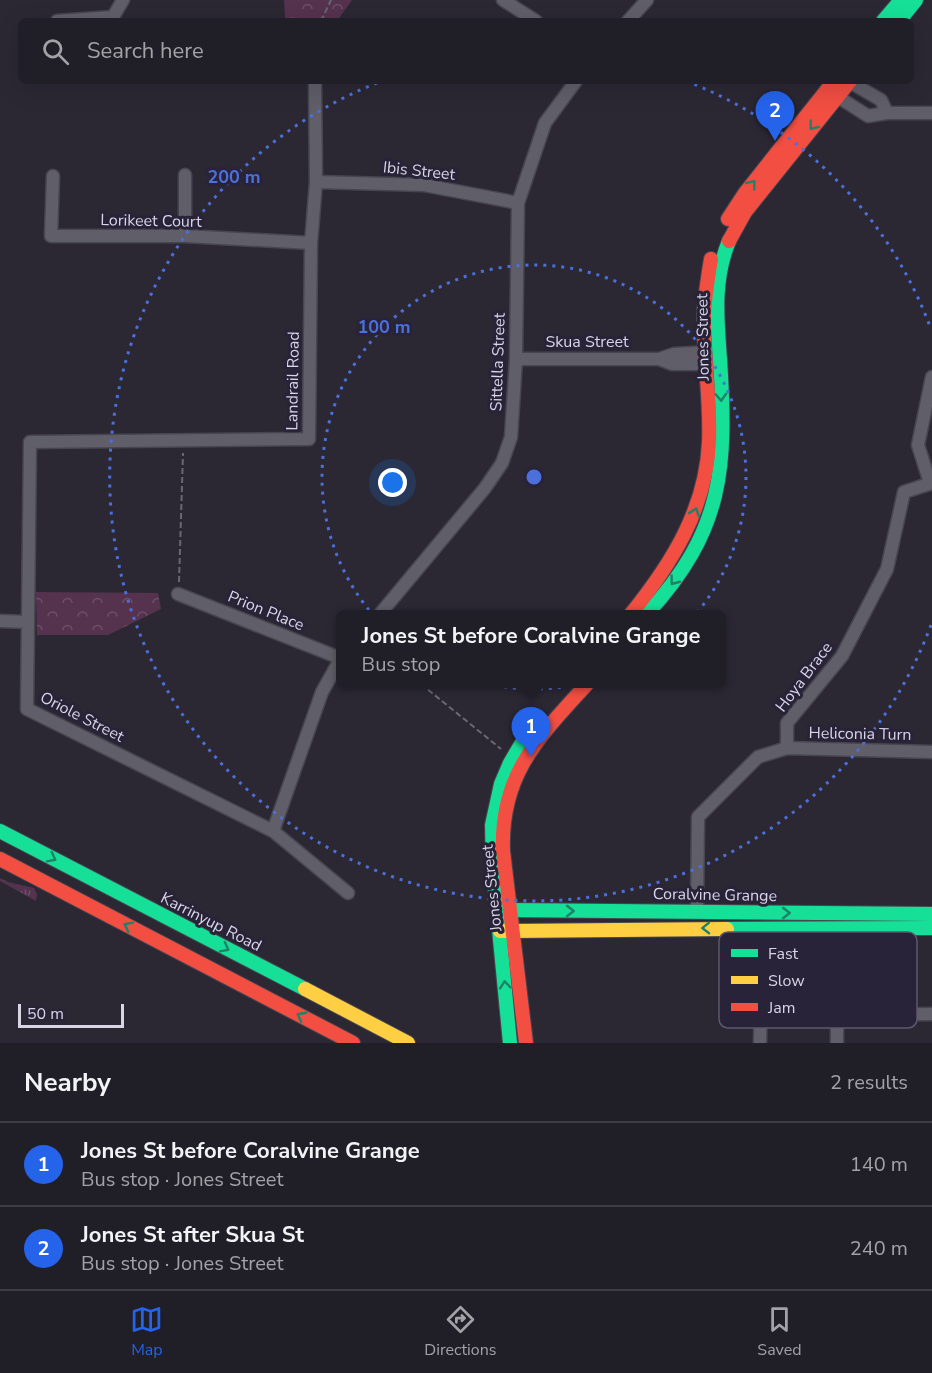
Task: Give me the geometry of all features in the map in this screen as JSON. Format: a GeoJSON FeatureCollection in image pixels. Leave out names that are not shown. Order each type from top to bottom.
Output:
{"type":"FeatureCollection","features":[{"type":"Feature","properties":{"kind":"main road"},"geometry":{"type":"LineString","coordinates":[[886,18],[901,0]]}},
{"type":"Feature","properties":{"kind":"main road"},"geometry":{"type":"LineString","coordinates":[[901,18],[916,0]]}},
{"type":"Feature","properties":{"kind":"main road","name":"Jones Street"},"geometry":{"type":"LineString","coordinates":[[651,610],[676,580],[691,556],[720,476],[723,440],[705,295],[713,254],[730,214],[745,193],[832,89]]}},
{"type":"Feature","properties":{"kind":"main road","name":"Jones Street"},"geometry":{"type":"LineString","coordinates":[[635,610],[669,567],[698,504],[709,442],[712,358]]}},
{"type":"Feature","properties":{"kind":"main road","name":"Jones Street"},"geometry":{"type":"LineString","coordinates":[[505,910],[491,858],[493,814],[498,792],[511,760],[522,743],[569,688]]}},
{"type":"Feature","properties":{"kind":"main road","name":"Jones Street"},"geometry":{"type":"LineString","coordinates":[[526,1043],[505,910],[504,818],[509,792],[533,746],[584,688]]}},
{"type":"Feature","properties":{"kind":"main road","name":"Karrinyup Road"},"geometry":{"type":"LineString","coordinates":[[0,831],[408,1042]]}},
{"type":"Feature","properties":{"kind":"main road"},"geometry":{"type":"LineString","coordinates":[[0,860],[352,1043]]}},
{"type":"Feature","properties":{"kind":"main road","name":"Coralvine Grange"},"geometry":{"type":"LineString","coordinates":[[505,910],[932,914]]}},
{"type":"Feature","properties":{"kind":"main road","name":"Coralvine Grange"},"geometry":{"type":"LineString","coordinates":[[507,930],[932,928]]}},
{"type":"Feature","properties":{"kind":"main road","name":"Jones Street"},"geometry":{"type":"LineString","coordinates":[[507,930],[510,1043]]}},
{"type":"Feature","properties":{"kind":"street"},"geometry":{"type":"LineString","coordinates":[[99,18],[113,17],[123,0]]}},
{"type":"Feature","properties":{"kind":"street"},"geometry":{"type":"LineString","coordinates":[[503,0],[531,18]]}},
{"type":"Feature","properties":{"kind":"street"},"geometry":{"type":"LineString","coordinates":[[631,18],[647,0]]}},
{"type":"Feature","properties":{"kind":"street","name":"Landrail Road"},"geometry":{"type":"LineString","coordinates":[[30,442],[309,438],[311,243],[316,182],[315,84]]}},
{"type":"Feature","properties":{"kind":"street","name":"Sittella Street"},"geometry":{"type":"LineString","coordinates":[[384,610],[478,497],[502,463],[511,437],[516,359],[518,203],[545,123],[574,84]]}},
{"type":"Feature","properties":{"kind":"street"},"geometry":{"type":"LineString","coordinates":[[854,84],[881,100],[887,113]]}},
{"type":"Feature","properties":{"kind":"street"},"geometry":{"type":"LineString","coordinates":[[832,89],[868,116],[887,113],[932,113]]}},
{"type":"Feature","properties":{"kind":"street"},"geometry":{"type":"LineString","coordinates":[[185,175],[185,236]]}},
{"type":"Feature","properties":{"kind":"street","name":"Lorikeet Court"},"geometry":{"type":"LineString","coordinates":[[53,176],[51,236],[185,236],[311,243]]}},
{"type":"Feature","properties":{"kind":"street","name":"Ibis Street"},"geometry":{"type":"LineString","coordinates":[[316,182],[424,185],[518,203]]}},
{"type":"Feature","properties":{"kind":"street","name":"Skua Street"},"geometry":{"type":"LineString","coordinates":[[516,359],[658,359],[672,364],[712,358]]}},
{"type":"Feature","properties":{"kind":"street"},"geometry":{"type":"LineString","coordinates":[[931,483],[918,445],[932,377]]}},
{"type":"Feature","properties":{"kind":"street","name":"Oriole Street"},"geometry":{"type":"LineString","coordinates":[[30,442],[27,710],[273,831],[348,893]]}},
{"type":"Feature","properties":{"kind":"street","name":"Hoya Brace"},"geometry":{"type":"LineString","coordinates":[[788,748],[788,723],[842,656],[887,569],[904,492],[931,483]]}},
{"type":"Feature","properties":{"kind":"street","name":"Prion Place"},"geometry":{"type":"LineString","coordinates":[[178,594],[336,657]]}},
{"type":"Feature","properties":{"kind":"street"},"geometry":{"type":"LineString","coordinates":[[0,621],[28,622]]}},
{"type":"Feature","properties":{"kind":"street"},"geometry":{"type":"LineString","coordinates":[[273,831],[322,692],[336,666]]}},
{"type":"Feature","properties":{"kind":"street"},"geometry":{"type":"LineString","coordinates":[[697,911],[698,817],[758,757],[788,748]]}},
{"type":"Feature","properties":{"kind":"street","name":"Heliconia Turn"},"geometry":{"type":"LineString","coordinates":[[788,748],[932,752]]}},
{"type":"Feature","properties":{"kind":"street"},"geometry":{"type":"LineString","coordinates":[[762,928],[762,932]]}},
{"type":"Feature","properties":{"kind":"street"},"geometry":{"type":"LineString","coordinates":[[917,1014],[932,1014]]}},
{"type":"Feature","properties":{"kind":"street"},"geometry":{"type":"LineString","coordinates":[[760,1028],[760,1043]]}},
{"type":"Feature","properties":{"kind":"path"},"geometry":{"type":"LineString","coordinates":[[322,18],[331,0]]}},
{"type":"Feature","properties":{"kind":"path"},"geometry":{"type":"LineString","coordinates":[[178,594],[183,441]]}},
{"type":"Feature","properties":{"kind":"path"},"geometry":{"type":"LineString","coordinates":[[426,688],[499,747],[511,760]]}},
{"type":"Feature","properties":{"kind":"green space"},"geometry":{"type":"Polygon","coordinates":[[[284,0],[352,0],[339,18],[285,18],[284,0]]]}},
{"type":"Feature","properties":{"kind":"green space"},"geometry":{"type":"Polygon","coordinates":[[[36,592],[158,593],[161,609],[108,635],[37,635],[36,592]]]}},
{"type":"Feature","properties":{"kind":"green space"},"geometry":{"type":"Polygon","coordinates":[[[0,878],[34,888],[37,894],[36,901],[0,881],[0,878]]]}},
{"type":"Feature","properties":{"kind":"traffic: fast"},"geometry":{"type":"LineString","coordinates":[[886,18],[901,0]]}},
{"type":"Feature","properties":{"kind":"traffic: fast"},"geometry":{"type":"LineString","coordinates":[[901,18],[916,0]]}},
{"type":"Feature","properties":{"kind":"traffic: fast"},"geometry":{"type":"LineString","coordinates":[[650,610],[673,583],[692,554],[706,525],[715,496],[722,433],[717,299],[720,270],[729,241]]}},
{"type":"Feature","properties":{"kind":"traffic: fast"},"geometry":{"type":"LineString","coordinates":[[510,1043],[493,867],[492,825],[501,784],[523,741]]}},
{"type":"Feature","properties":{"kind":"traffic: fast"},"geometry":{"type":"LineString","coordinates":[[0,831],[305,989]]}},
{"type":"Feature","properties":{"kind":"traffic: fast"},"geometry":{"type":"LineString","coordinates":[[498,910],[932,914]]}},
{"type":"Feature","properties":{"kind":"traffic: fast"},"geometry":{"type":"LineString","coordinates":[[727,929],[932,928]]}},
{"type":"Feature","properties":{"kind":"traffic: slow"},"geometry":{"type":"LineString","coordinates":[[500,931],[727,929]]}},
{"type":"Feature","properties":{"kind":"traffic: slow"},"geometry":{"type":"LineString","coordinates":[[305,989],[408,1043]]}},
{"type":"Feature","properties":{"kind":"traffic: jam"},"geometry":{"type":"LineString","coordinates":[[728,219],[745,193],[832,84]]}},
{"type":"Feature","properties":{"kind":"traffic: jam"},"geometry":{"type":"LineString","coordinates":[[729,241],[745,212],[848,84]]}},
{"type":"Feature","properties":{"kind":"traffic: jam"},"geometry":{"type":"LineString","coordinates":[[634,610],[673,555],[694,512],[701,490],[709,442],[704,314],[711,259]]}},
{"type":"Feature","properties":{"kind":"traffic: jam"},"geometry":{"type":"LineString","coordinates":[[526,1043],[503,851],[504,824],[508,800],[526,758],[553,722],[583,688]]}},
{"type":"Feature","properties":{"kind":"traffic: jam"},"geometry":{"type":"LineString","coordinates":[[0,859],[353,1043]]}},
{"type":"Feature","properties":{"kind":"place","name":"Jones St after Skua St"},"geometry":{"type":"Point","coordinates":[775,141]}},
{"type":"Feature","properties":{"kind":"place","name":"Jones St before Coralvine Grange"},"geometry":{"type":"Point","coordinates":[531,757]}}]}
